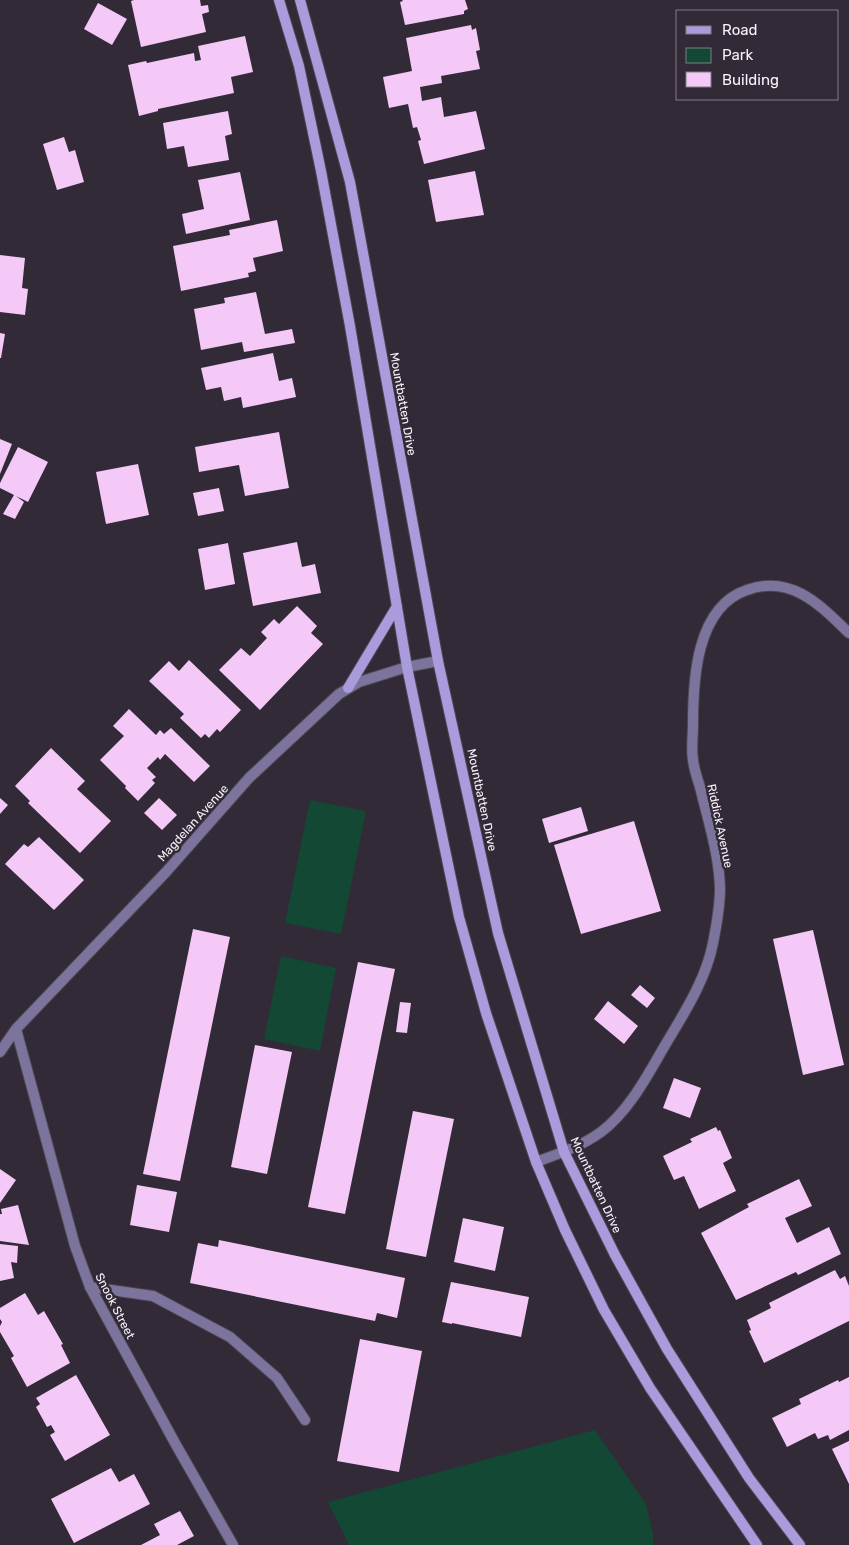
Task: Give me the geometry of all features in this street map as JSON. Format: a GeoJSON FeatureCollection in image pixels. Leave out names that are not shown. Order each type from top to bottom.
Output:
{"type":"FeatureCollection","features":[{"type":"Feature","properties":{"kind":"main road"},"geometry":{"type":"LineString","coordinates":[[279,0],[299,66],[321,171],[350,326],[407,667],[459,917],[486,1014],[536,1162],[564,1230],[604,1310],[650,1388],[757,1545]]}},
{"type":"Feature","properties":{"kind":"main road","name":"Mountbatten Drive"},"geometry":{"type":"LineString","coordinates":[[300,0],[350,182],[438,661],[498,933],[564,1152],[615,1256],[667,1349],[750,1478],[800,1545]]}},
{"type":"Feature","properties":{"kind":"main road"},"geometry":{"type":"LineString","coordinates":[[348,688],[397,606]]}},
{"type":"Feature","properties":{"kind":"street","name":"Riddick Avenue"},"geometry":{"type":"LineString","coordinates":[[536,1162],[564,1152],[600,1133],[610,1124],[639,1089],[681,1018],[700,981],[713,944],[720,889],[714,843],[693,759],[693,698],[698,657],[709,622],[725,604],[740,592],[757,586],[781,586],[798,591],[822,607],[849,633]]}},
{"type":"Feature","properties":{"kind":"street","name":"Magdelan Avenue"},"geometry":{"type":"LineString","coordinates":[[0,1052],[16,1029],[166,872],[249,778],[339,694],[359,682],[407,667],[438,661]]}},
{"type":"Feature","properties":{"kind":"street","name":"Snook Street"},"geometry":{"type":"LineString","coordinates":[[16,1029],[75,1246],[90,1287],[170,1435],[233,1545]]}},
{"type":"Feature","properties":{"kind":"street"},"geometry":{"type":"LineString","coordinates":[[90,1287],[152,1296],[230,1336],[277,1378],[306,1420]]}},
{"type":"Feature","properties":{"kind":"green space"},"geometry":{"type":"Polygon","coordinates":[[[310,800],[366,811],[341,934],[285,923],[310,800]]]}},
{"type":"Feature","properties":{"kind":"green space"},"geometry":{"type":"Polygon","coordinates":[[[281,956],[336,968],[320,1051],[264,1039],[281,956]]]}},
{"type":"Feature","properties":{"kind":"green space"},"geometry":{"type":"Polygon","coordinates":[[[595,1430],[646,1504],[653,1534],[653,1545],[349,1545],[328,1502],[595,1430]]]}},
{"type":"Feature","properties":{"kind":"building"},"geometry":{"type":"Polygon","coordinates":[[[200,0],[201,6],[208,5],[209,12],[202,14],[206,32],[141,47],[131,1],[200,0]]]}},
{"type":"Feature","properties":{"kind":"building"},"geometry":{"type":"Polygon","coordinates":[[[402,0],[465,0],[468,9],[464,11],[464,14],[405,25],[400,2],[402,0]]]}},
{"type":"Feature","properties":{"kind":"building"},"geometry":{"type":"Polygon","coordinates":[[[98,3],[127,19],[112,45],[84,29],[98,3]]]}},
{"type":"Feature","properties":{"kind":"building"},"geometry":{"type":"Polygon","coordinates":[[[471,25],[472,30],[476,28],[480,50],[476,51],[480,69],[441,76],[442,83],[420,87],[422,101],[441,97],[444,117],[476,111],[485,149],[424,164],[418,141],[421,140],[417,127],[413,128],[408,104],[389,108],[383,77],[412,71],[406,38],[471,25]]]}},
{"type":"Feature","properties":{"kind":"building"},"geometry":{"type":"Polygon","coordinates":[[[245,36],[253,72],[231,77],[234,93],[158,109],[158,111],[139,116],[128,65],[194,53],[195,61],[201,60],[198,46],[245,36]]]}},
{"type":"Feature","properties":{"kind":"building"},"geometry":{"type":"Polygon","coordinates":[[[228,111],[232,134],[225,136],[229,160],[188,167],[184,146],[167,149],[163,123],[228,111]]]}},
{"type":"Feature","properties":{"kind":"building"},"geometry":{"type":"Polygon","coordinates":[[[64,137],[69,152],[75,150],[84,182],[57,190],[43,144],[64,137]]]}},
{"type":"Feature","properties":{"kind":"building"},"geometry":{"type":"Polygon","coordinates":[[[475,171],[484,215],[436,222],[428,180],[475,171]]]}},
{"type":"Feature","properties":{"kind":"building"},"geometry":{"type":"Polygon","coordinates":[[[240,172],[250,220],[186,234],[182,214],[204,209],[198,180],[240,172]]]}},
{"type":"Feature","properties":{"kind":"building"},"geometry":{"type":"Polygon","coordinates":[[[277,220],[283,251],[253,258],[256,271],[248,273],[249,277],[181,291],[173,246],[230,235],[229,230],[277,220]]]}},
{"type":"Feature","properties":{"kind":"building"},"geometry":{"type":"Polygon","coordinates":[[[0,255],[25,258],[22,288],[28,289],[25,315],[0,312],[0,255]]]}},
{"type":"Feature","properties":{"kind":"building"},"geometry":{"type":"Polygon","coordinates":[[[256,292],[265,334],[292,329],[295,343],[244,352],[242,342],[201,350],[194,309],[225,303],[224,298],[256,292]]]}},
{"type":"Feature","properties":{"kind":"building"},"geometry":{"type":"Polygon","coordinates":[[[0,333],[5,334],[1,358],[0,358],[0,333]]]}},
{"type":"Feature","properties":{"kind":"building"},"geometry":{"type":"Polygon","coordinates":[[[273,353],[279,381],[292,378],[296,397],[243,408],[241,397],[224,401],[221,387],[206,390],[201,368],[273,353]]]}},
{"type":"Feature","properties":{"kind":"building"},"geometry":{"type":"Polygon","coordinates":[[[279,432],[289,488],[245,496],[239,465],[199,472],[195,447],[279,432]]]}},
{"type":"Feature","properties":{"kind":"building"},"geometry":{"type":"Polygon","coordinates":[[[0,439],[12,444],[0,474],[0,439]]]}},
{"type":"Feature","properties":{"kind":"building"},"geometry":{"type":"Polygon","coordinates":[[[18,447],[48,462],[28,502],[16,496],[24,502],[15,519],[3,514],[14,495],[0,488],[0,483],[18,447]]]}},
{"type":"Feature","properties":{"kind":"building"},"geometry":{"type":"Polygon","coordinates":[[[138,464],[149,515],[106,524],[96,472],[138,464]]]}},
{"type":"Feature","properties":{"kind":"building"},"geometry":{"type":"Polygon","coordinates":[[[219,488],[224,511],[198,516],[193,493],[219,488]]]}},
{"type":"Feature","properties":{"kind":"building"},"geometry":{"type":"Polygon","coordinates":[[[297,542],[302,567],[315,564],[321,593],[253,606],[243,553],[297,542]]]}},
{"type":"Feature","properties":{"kind":"building"},"geometry":{"type":"Polygon","coordinates":[[[228,543],[235,584],[205,590],[198,549],[228,543]]]}},
{"type":"Feature","properties":{"kind":"building"},"geometry":{"type":"Polygon","coordinates":[[[297,606],[317,626],[311,633],[323,644],[260,710],[219,670],[241,648],[250,656],[267,638],[261,632],[274,619],[279,624],[297,606]]]}},
{"type":"Feature","properties":{"kind":"building"},"geometry":{"type":"Polygon","coordinates":[[[189,660],[241,710],[220,732],[217,729],[209,738],[205,734],[201,738],[180,718],[184,714],[149,681],[169,661],[179,671],[189,660]]]}},
{"type":"Feature","properties":{"kind":"building"},"geometry":{"type":"Polygon","coordinates":[[[129,709],[156,735],[160,730],[164,734],[171,728],[210,766],[194,782],[165,754],[160,760],[158,757],[147,768],[156,777],[152,780],[155,783],[138,801],[100,760],[124,736],[113,726],[129,709]]]}},
{"type":"Feature","properties":{"kind":"building"},"geometry":{"type":"Polygon","coordinates":[[[51,748],[85,781],[77,789],[111,821],[80,853],[28,803],[30,801],[15,786],[51,748]]]}},
{"type":"Feature","properties":{"kind":"building"},"geometry":{"type":"Polygon","coordinates":[[[0,798],[8,805],[0,814],[0,798]]]}},
{"type":"Feature","properties":{"kind":"building"},"geometry":{"type":"Polygon","coordinates":[[[159,798],[177,815],[162,830],[144,813],[159,798]]]}},
{"type":"Feature","properties":{"kind":"building"},"geometry":{"type":"Polygon","coordinates":[[[581,807],[588,831],[549,843],[542,819],[581,807]]]}},
{"type":"Feature","properties":{"kind":"building"},"geometry":{"type":"Polygon","coordinates":[[[634,821],[661,911],[581,934],[554,845],[634,821]]]}},
{"type":"Feature","properties":{"kind":"building"},"geometry":{"type":"Polygon","coordinates":[[[39,837],[84,880],[54,910],[5,864],[24,844],[28,847],[39,837]]]}},
{"type":"Feature","properties":{"kind":"building"},"geometry":{"type":"Polygon","coordinates":[[[193,929],[230,937],[180,1181],[143,1174],[193,929]]]}},
{"type":"Feature","properties":{"kind":"building"},"geometry":{"type":"Polygon","coordinates":[[[813,930],[844,1065],[803,1075],[773,939],[813,930]]]}},
{"type":"Feature","properties":{"kind":"building"},"geometry":{"type":"Polygon","coordinates":[[[358,962],[395,969],[345,1214],[308,1207],[358,962]]]}},
{"type":"Feature","properties":{"kind":"building"},"geometry":{"type":"Polygon","coordinates":[[[640,985],[655,998],[647,1008],[631,995],[640,985]]]}},
{"type":"Feature","properties":{"kind":"building"},"geometry":{"type":"Polygon","coordinates":[[[608,1001],[638,1026],[624,1044],[594,1019],[608,1001]]]}},
{"type":"Feature","properties":{"kind":"building"},"geometry":{"type":"Polygon","coordinates":[[[400,1002],[411,1003],[407,1033],[396,1032],[400,1002]]]}},
{"type":"Feature","properties":{"kind":"building"},"geometry":{"type":"Polygon","coordinates":[[[255,1045],[292,1052],[267,1174],[231,1167],[255,1045]]]}},
{"type":"Feature","properties":{"kind":"building"},"geometry":{"type":"Polygon","coordinates":[[[674,1078],[701,1088],[690,1118],[663,1108],[674,1078]]]}},
{"type":"Feature","properties":{"kind":"building"},"geometry":{"type":"Polygon","coordinates":[[[413,1111],[454,1119],[426,1257],[386,1249],[413,1111]]]}},
{"type":"Feature","properties":{"kind":"building"},"geometry":{"type":"Polygon","coordinates":[[[716,1127],[718,1131],[720,1130],[732,1158],[723,1163],[736,1191],[699,1209],[684,1176],[674,1180],[663,1156],[692,1142],[690,1139],[716,1127]]]}},
{"type":"Feature","properties":{"kind":"building"},"geometry":{"type":"Polygon","coordinates":[[[0,1169],[16,1180],[0,1203],[0,1169]]]}},
{"type":"Feature","properties":{"kind":"building"},"geometry":{"type":"Polygon","coordinates":[[[799,1179],[812,1206],[785,1218],[797,1243],[829,1227],[841,1254],[798,1275],[796,1272],[736,1300],[701,1233],[749,1207],[747,1204],[799,1179]]]}},
{"type":"Feature","properties":{"kind":"building"},"geometry":{"type":"Polygon","coordinates":[[[137,1185],[177,1192],[169,1232],[130,1225],[137,1185]]]}},
{"type":"Feature","properties":{"kind":"building"},"geometry":{"type":"Polygon","coordinates":[[[18,1205],[29,1245],[0,1241],[1,1209],[18,1205]]]}},
{"type":"Feature","properties":{"kind":"building"},"geometry":{"type":"Polygon","coordinates":[[[463,1218],[504,1227],[495,1271],[454,1262],[463,1218]]]}},
{"type":"Feature","properties":{"kind":"building"},"geometry":{"type":"Polygon","coordinates":[[[219,1240],[405,1278],[397,1318],[377,1313],[375,1321],[190,1283],[198,1243],[218,1247],[219,1240]]]}},
{"type":"Feature","properties":{"kind":"building"},"geometry":{"type":"Polygon","coordinates":[[[0,1244],[18,1246],[17,1263],[11,1262],[14,1278],[0,1281],[0,1244]]]}},
{"type":"Feature","properties":{"kind":"building"},"geometry":{"type":"Polygon","coordinates":[[[835,1270],[840,1279],[845,1276],[849,1286],[849,1321],[764,1363],[749,1331],[751,1330],[747,1320],[771,1308],[769,1303],[835,1270]]]}},
{"type":"Feature","properties":{"kind":"building"},"geometry":{"type":"Polygon","coordinates":[[[451,1282],[529,1297],[521,1337],[442,1322],[451,1282]]]}},
{"type":"Feature","properties":{"kind":"building"},"geometry":{"type":"Polygon","coordinates":[[[25,1293],[38,1315],[44,1311],[63,1344],[61,1345],[70,1363],[27,1387],[11,1358],[14,1356],[0,1332],[2,1322],[0,1319],[0,1308],[25,1293]]]}},
{"type":"Feature","properties":{"kind":"building"},"geometry":{"type":"Polygon","coordinates":[[[360,1339],[422,1351],[399,1472],[337,1461],[360,1339]]]}},
{"type":"Feature","properties":{"kind":"building"},"geometry":{"type":"Polygon","coordinates":[[[76,1375],[110,1435],[65,1461],[50,1435],[55,1432],[51,1425],[47,1427],[36,1407],[40,1404],[36,1398],[76,1375]]]}},
{"type":"Feature","properties":{"kind":"building"},"geometry":{"type":"Polygon","coordinates":[[[849,1377],[849,1430],[830,1440],[828,1435],[818,1439],[815,1433],[787,1447],[772,1418],[801,1404],[799,1399],[838,1380],[839,1382],[849,1377]]]}},
{"type":"Feature","properties":{"kind":"building"},"geometry":{"type":"Polygon","coordinates":[[[849,1441],[849,1484],[832,1449],[849,1441]]]}},
{"type":"Feature","properties":{"kind":"building"},"geometry":{"type":"Polygon","coordinates":[[[111,1468],[119,1482],[134,1474],[150,1504],[74,1543],[51,1499],[111,1468]]]}},
{"type":"Feature","properties":{"kind":"building"},"geometry":{"type":"Polygon","coordinates":[[[180,1511],[194,1536],[177,1545],[141,1545],[160,1535],[154,1524],[180,1511]]]}}]}
